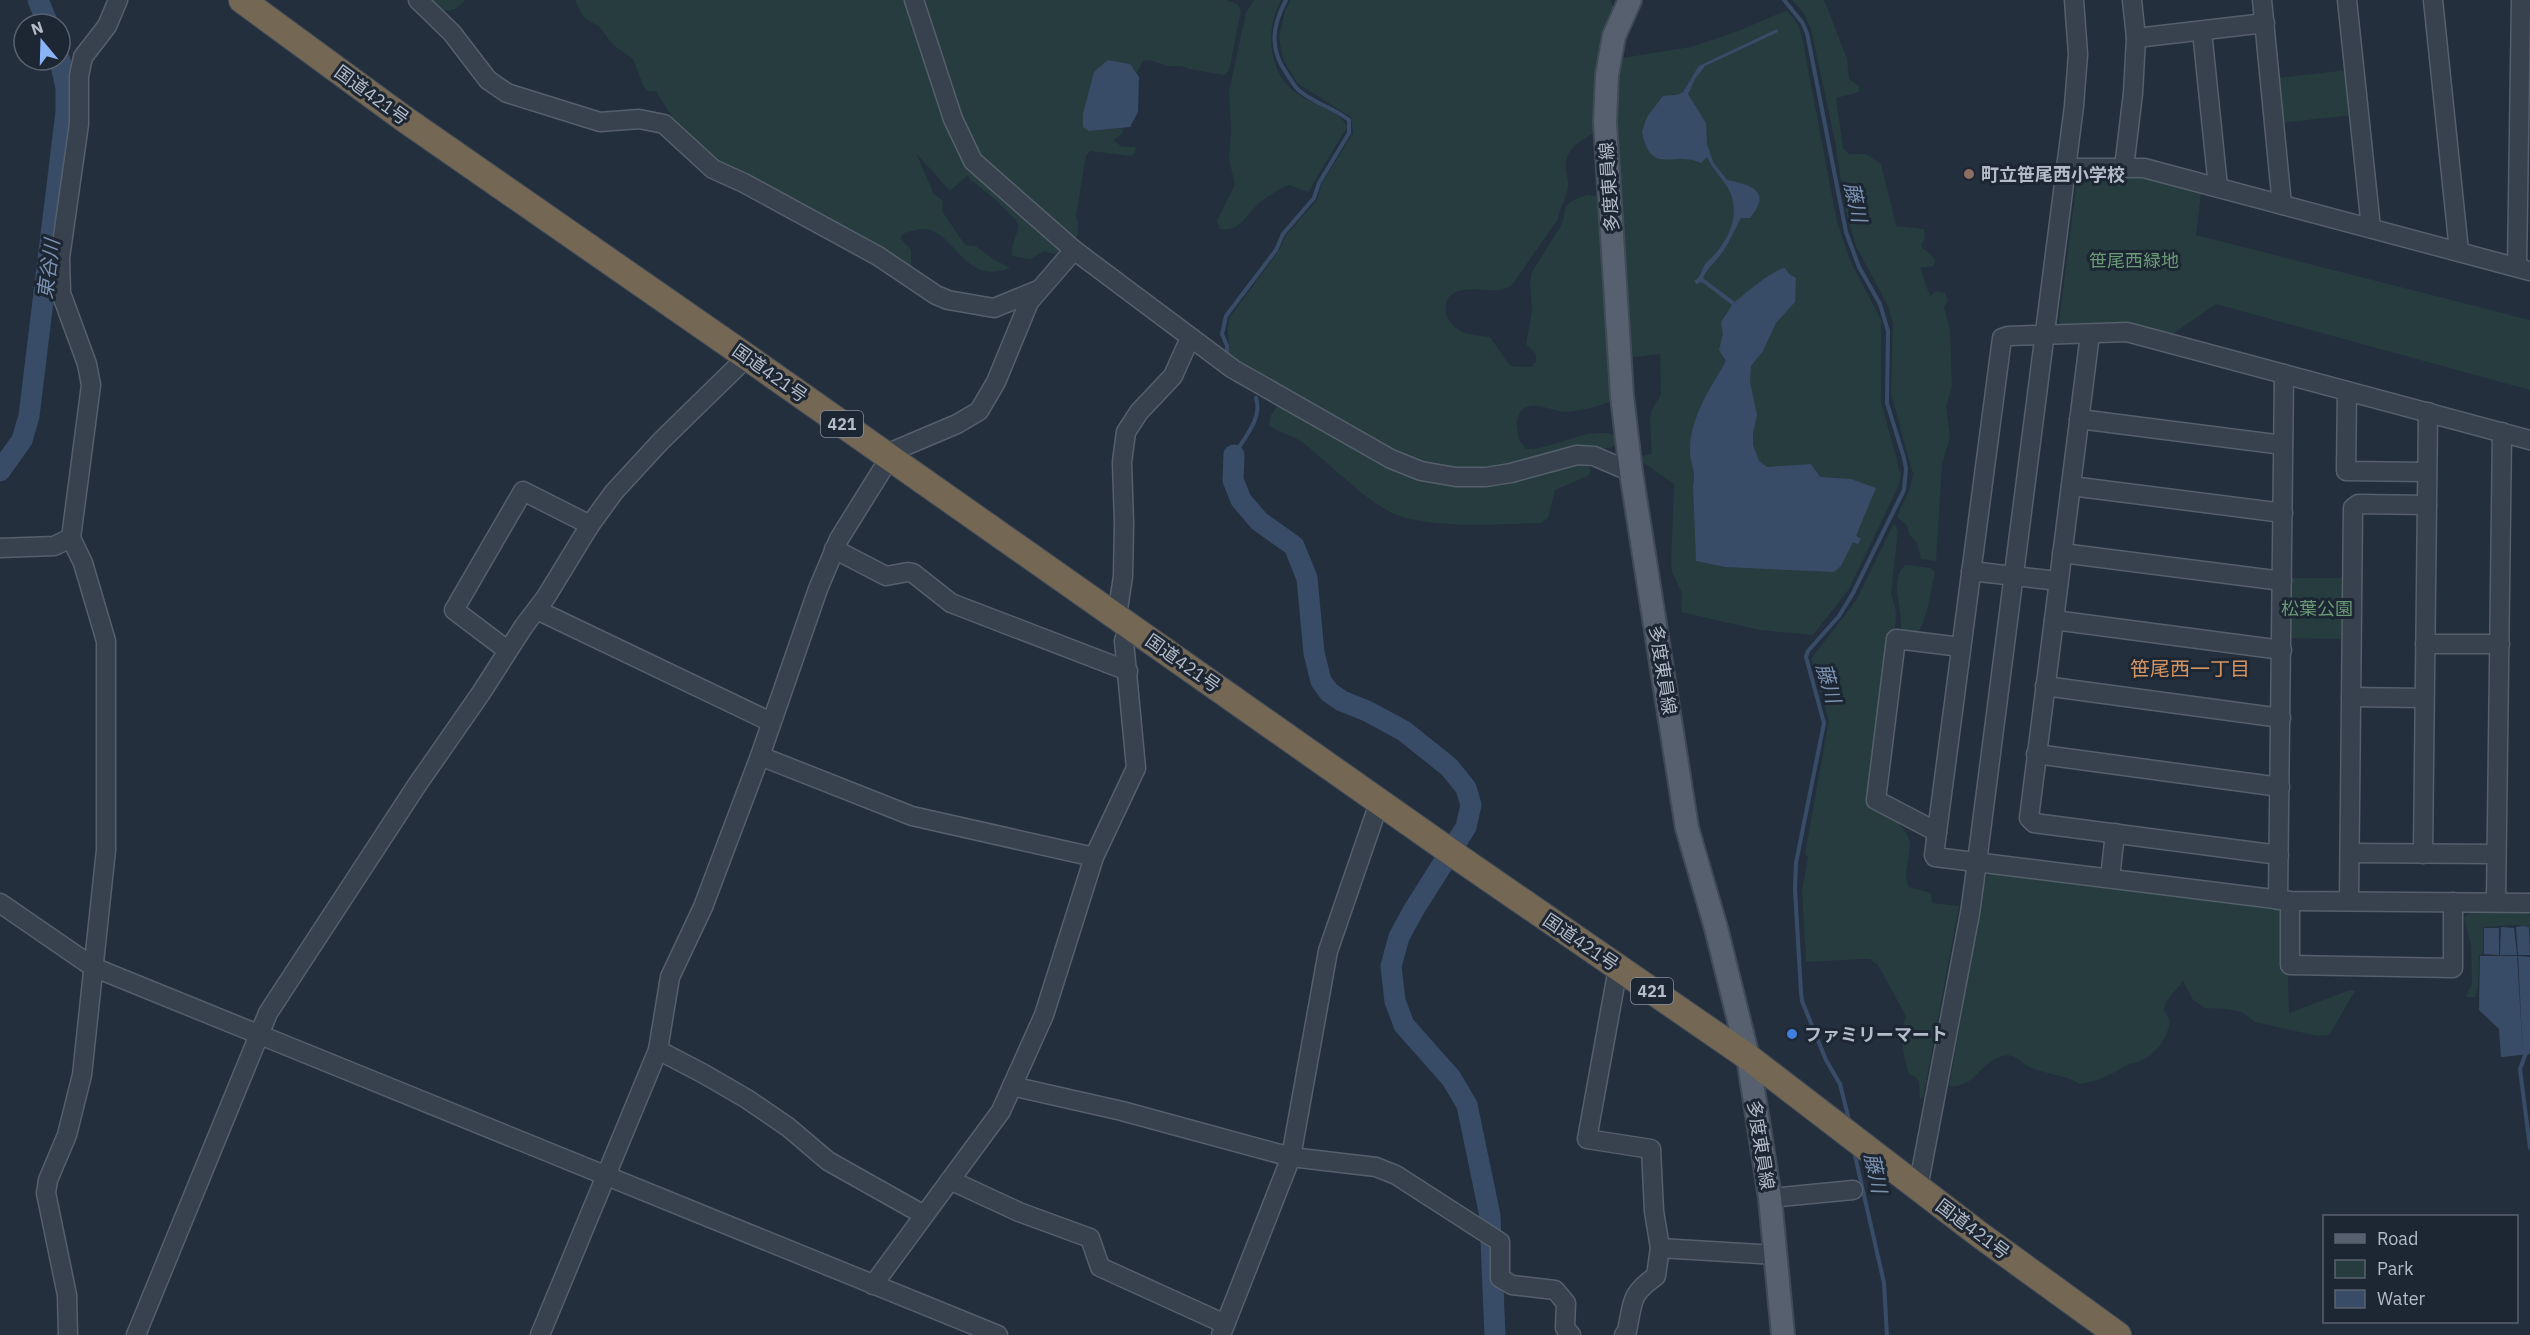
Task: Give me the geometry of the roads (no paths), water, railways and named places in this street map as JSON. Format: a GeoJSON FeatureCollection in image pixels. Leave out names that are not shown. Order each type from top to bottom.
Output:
{"type":"FeatureCollection","features":[{"type":"Feature","properties":{"kind":"highway","name":"国道421号"},"geometry":{"type":"LineString","coordinates":[[242,0],[403,118],[1380,800],[1449,851],[1748,1057],[1918,1188],[2118,1335]]}},
{"type":"Feature","properties":{"kind":"main road","name":"多度東員線"},"geometry":{"type":"LineString","coordinates":[[1630,0],[1614,36],[1607,75],[1605,122],[1622,396],[1688,828],[1748,1057],[1770,1198],[1783,1335]]}},
{"type":"Feature","properties":{"kind":"street"},"geometry":{"type":"LineString","coordinates":[[68,1335],[67,1295],[45,1193],[78,1098],[86,1046],[107,827],[106,641],[83,563],[71,538],[92,385],[87,364],[61,293],[60,258],[79,124],[79,76],[83,57],[107,26],[118,0]]}},
{"type":"Feature","properties":{"kind":"street"},"geometry":{"type":"LineString","coordinates":[[418,0],[452,33],[488,80],[507,93],[600,122],[639,119],[664,124],[719,172],[744,183],[878,256],[936,295],[994,308],[1038,290]]}},
{"type":"Feature","properties":{"kind":"street"},"geometry":{"type":"LineString","coordinates":[[914,0],[953,119],[973,161],[1074,250],[1243,375],[1391,459],[1420,471],[1456,477],[1486,477],[1511,473],[1577,455],[1594,456],[1632,472]]}},
{"type":"Feature","properties":{"kind":"street"},"geometry":{"type":"LineString","coordinates":[[1918,1188],[1970,913],[1977,862],[2077,78],[2078,54],[2074,0]]}},
{"type":"Feature","properties":{"kind":"street"},"geometry":{"type":"LineString","coordinates":[[2124,168],[2133,93],[2136,38],[2132,0]]}},
{"type":"Feature","properties":{"kind":"street"},"geometry":{"type":"LineString","coordinates":[[2262,0],[2282,205]]}},
{"type":"Feature","properties":{"kind":"street"},"geometry":{"type":"LineString","coordinates":[[2347,0],[2371,228]]}},
{"type":"Feature","properties":{"kind":"street"},"geometry":{"type":"LineString","coordinates":[[2433,0],[2459,251]]}},
{"type":"Feature","properties":{"kind":"street"},"geometry":{"type":"LineString","coordinates":[[2066,168],[2144,168],[2524,269],[2521,0]]}},
{"type":"Feature","properties":{"kind":"street"},"geometry":{"type":"LineString","coordinates":[[2136,38],[2265,23]]}},
{"type":"Feature","properties":{"kind":"street"},"geometry":{"type":"LineString","coordinates":[[2202,31],[2218,187]]}},
{"type":"Feature","properties":{"kind":"street"},"geometry":{"type":"LineString","coordinates":[[540,1335],[658,1050],[670,977],[703,907],[834,549],[888,456],[957,424],[979,411],[986,402],[1029,302],[1074,250]]}},
{"type":"Feature","properties":{"kind":"street"},"geometry":{"type":"LineString","coordinates":[[2530,440],[2127,332],[2002,338],[1935,857],[2284,900],[2530,903]]}},
{"type":"Feature","properties":{"kind":"street"},"geometry":{"type":"LineString","coordinates":[[2090,334],[2036,754],[2029,813],[2031,821],[2279,855]]}},
{"type":"Feature","properties":{"kind":"street"},"geometry":{"type":"LineString","coordinates":[[873,1285],[1001,1111],[1044,1015],[1094,857],[1136,768],[1123,621],[1122,462],[1126,432],[1139,412],[1173,376],[1190,338]]}},
{"type":"Feature","properties":{"kind":"street"},"geometry":{"type":"LineString","coordinates":[[136,1335],[268,1013],[417,785],[482,693],[507,650],[537,609],[590,525],[614,492],[661,441],[747,357]]}},
{"type":"Feature","properties":{"kind":"street"},"geometry":{"type":"LineString","coordinates":[[2284,374],[2279,855],[2290,965],[2453,968],[2453,902]]}},
{"type":"Feature","properties":{"kind":"street"},"geometry":{"type":"LineString","coordinates":[[2347,391],[2346,471],[2427,472]]}},
{"type":"Feature","properties":{"kind":"street"},"geometry":{"type":"LineString","coordinates":[[2423,854],[2428,412]]}},
{"type":"Feature","properties":{"kind":"street"},"geometry":{"type":"LineString","coordinates":[[2079,419],[2283,445]]}},
{"type":"Feature","properties":{"kind":"street"},"geometry":{"type":"LineString","coordinates":[[2496,902],[2502,432]]}},
{"type":"Feature","properties":{"kind":"street"},"geometry":{"type":"LineString","coordinates":[[2071,486],[2283,513]]}},
{"type":"Feature","properties":{"kind":"street"},"geometry":{"type":"LineString","coordinates":[[507,650],[454,610],[523,491],[590,525]]}},
{"type":"Feature","properties":{"kind":"street"},"geometry":{"type":"LineString","coordinates":[[2349,901],[2354,508],[2358,504],[2427,505]]}},
{"type":"Feature","properties":{"kind":"street"},"geometry":{"type":"LineString","coordinates":[[0,548],[54,546],[71,538]]}},
{"type":"Feature","properties":{"kind":"street"},"geometry":{"type":"LineString","coordinates":[[834,549],[886,576],[913,573],[951,603],[1128,671]]}},
{"type":"Feature","properties":{"kind":"street"},"geometry":{"type":"LineString","coordinates":[[2062,553],[2282,581]]}},
{"type":"Feature","properties":{"kind":"street"},"geometry":{"type":"LineString","coordinates":[[1971,571],[2058,581]]}},
{"type":"Feature","properties":{"kind":"street"},"geometry":{"type":"LineString","coordinates":[[537,609],[771,722]]}},
{"type":"Feature","properties":{"kind":"street"},"geometry":{"type":"LineString","coordinates":[[2054,620],[2282,650]]}},
{"type":"Feature","properties":{"kind":"street"},"geometry":{"type":"LineString","coordinates":[[1937,832],[1876,800],[1896,639],[1961,647]]}},
{"type":"Feature","properties":{"kind":"street"},"geometry":{"type":"LineString","coordinates":[[2425,644],[2499,644]]}},
{"type":"Feature","properties":{"kind":"street"},"geometry":{"type":"LineString","coordinates":[[2045,686],[2281,718]]}},
{"type":"Feature","properties":{"kind":"street"},"geometry":{"type":"LineString","coordinates":[[2351,697],[2424,698]]}},
{"type":"Feature","properties":{"kind":"street"},"geometry":{"type":"LineString","coordinates":[[2036,754],[2280,787]]}},
{"type":"Feature","properties":{"kind":"street"},"geometry":{"type":"LineString","coordinates":[[760,756],[912,816],[1094,857]]}},
{"type":"Feature","properties":{"kind":"street"},"geometry":{"type":"LineString","coordinates":[[950,1179],[1018,1212],[1090,1238],[1100,1267],[1223,1330],[1291,1158],[1328,951],[1380,800]]}},
{"type":"Feature","properties":{"kind":"street"},"geometry":{"type":"LineString","coordinates":[[2110,878],[2115,833]]}},
{"type":"Feature","properties":{"kind":"street"},"geometry":{"type":"LineString","coordinates":[[2350,852],[2496,855]]}},
{"type":"Feature","properties":{"kind":"street"},"geometry":{"type":"LineString","coordinates":[[0,903],[93,967],[998,1335]]}},
{"type":"Feature","properties":{"kind":"street"},"geometry":{"type":"LineString","coordinates":[[1618,968],[1587,1139],[1651,1149],[1654,1211],[1660,1248],[1656,1276],[1637,1290],[1624,1335]]}},
{"type":"Feature","properties":{"kind":"street"},"geometry":{"type":"LineString","coordinates":[[658,1050],[747,1099],[788,1127],[828,1161],[924,1215]]}},
{"type":"Feature","properties":{"kind":"street"},"geometry":{"type":"LineString","coordinates":[[1012,1086],[1122,1111],[1291,1158],[1376,1167],[1396,1175],[1500,1242],[1500,1278],[1512,1286],[1555,1290],[1566,1303],[1565,1328],[1571,1335]]}},
{"type":"Feature","properties":{"kind":"street"},"geometry":{"type":"LineString","coordinates":[[1770,1198],[1853,1190]]}},
{"type":"Feature","properties":{"kind":"street"},"geometry":{"type":"LineString","coordinates":[[1660,1248],[1776,1255]]}},
{"type":"Feature","properties":{"kind":"water"},"geometry":{"type":"Polygon","coordinates":[[[1777,29],[1778,32],[1705,66],[1695,79],[1688,94],[1706,123],[1707,144],[1713,162],[1727,180],[1744,184],[1756,190],[1759,195],[1757,209],[1750,218],[1741,218],[1724,249],[1703,278],[1735,302],[1759,282],[1780,269],[1785,268],[1796,278],[1795,302],[1776,323],[1763,351],[1751,366],[1750,382],[1757,415],[1753,445],[1759,461],[1767,467],[1811,464],[1820,477],[1851,479],[1876,488],[1856,536],[1861,539],[1858,544],[1853,542],[1841,566],[1834,572],[1725,567],[1696,561],[1691,436],[1703,402],[1726,361],[1719,350],[1723,334],[1721,322],[1732,305],[1702,282],[1696,284],[1694,281],[1726,238],[1731,228],[1734,208],[1728,188],[1707,157],[1701,163],[1691,160],[1658,158],[1651,154],[1646,146],[1642,132],[1647,117],[1663,96],[1683,92],[1699,66],[1777,29]]]}},
{"type":"Feature","properties":{"kind":"water"},"geometry":{"type":"Polygon","coordinates":[[[1108,60],[1130,64],[1139,77],[1138,112],[1130,127],[1089,131],[1083,127],[1083,114],[1094,72],[1108,60]]]}},
{"type":"Feature","properties":{"kind":"water"},"geometry":{"type":"Polygon","coordinates":[[[2501,927],[2514,928],[2517,955],[2500,955],[2501,927]]]}},
{"type":"Feature","properties":{"kind":"water"},"geometry":{"type":"Polygon","coordinates":[[[2516,927],[2529,927],[2530,955],[2518,955],[2516,927]]]}},
{"type":"Feature","properties":{"kind":"water"},"geometry":{"type":"Polygon","coordinates":[[[2484,928],[2499,928],[2499,955],[2484,954],[2484,928]]]}},
{"type":"Feature","properties":{"kind":"water"},"geometry":{"type":"Polygon","coordinates":[[[2480,956],[2517,956],[2523,1054],[2518,956],[2530,957],[2530,1054],[2501,1057],[2499,1029],[2479,1010],[2480,956]]]}},
{"type":"Feature","properties":{"kind":"waterway","name":"東谷川"},"geometry":{"type":"LineString","coordinates":[[38,0],[43,12]]}},
{"type":"Feature","properties":{"kind":"waterway"},"geometry":{"type":"LineString","coordinates":[[1227,352],[1222,334],[1226,316],[1276,250],[1283,234],[1314,198],[1319,183],[1349,133],[1349,120],[1299,90],[1281,65],[1274,37],[1275,28],[1286,0]]}},
{"type":"Feature","properties":{"kind":"waterway","name":"藤川"},"geometry":{"type":"LineString","coordinates":[[1784,0],[1802,22],[1807,33],[1846,232],[1859,267],[1880,304],[1888,331],[1887,403],[1906,469],[1904,490],[1853,593],[1839,616],[1808,651],[1806,657],[1824,723],[1796,863],[1795,889],[1801,992],[1802,1001],[1826,1060],[1840,1084],[1849,1120]]}},
{"type":"Feature","properties":{"kind":"waterway","name":"東谷川"},"geometry":{"type":"LineString","coordinates":[[0,471],[22,440],[29,416],[66,112],[66,88],[63,72]]}},
{"type":"Feature","properties":{"kind":"waterway"},"geometry":{"type":"LineString","coordinates":[[1234,455],[1255,420],[1256,398]]}},
{"type":"Feature","properties":{"kind":"waterway"},"geometry":{"type":"LineString","coordinates":[[1234,455],[1233,480],[1241,500],[1259,521],[1294,546],[1307,578],[1314,653],[1321,681],[1329,692],[1342,701],[1367,711],[1404,731],[1449,767],[1466,788],[1471,805],[1466,827],[1413,911],[1399,937],[1391,966],[1395,1001],[1404,1025],[1451,1078],[1467,1105],[1490,1216],[1495,1335]]}},
{"type":"Feature","properties":{"kind":"waterway"},"geometry":{"type":"LineString","coordinates":[[2527,1050],[2520,1069],[2530,1148]]}},
{"type":"Feature","properties":{"kind":"waterway","name":"藤川"},"geometry":{"type":"LineString","coordinates":[[1854,1151],[1884,1283],[1887,1335]]}},
{"type":"Feature","properties":{"kind":"place","name":"町立笹尾西小学校"},"geometry":{"type":"Point","coordinates":[1969,174]}},
{"type":"Feature","properties":{"kind":"place","name":"ファミリーマート"},"geometry":{"type":"Point","coordinates":[1792,1034]}},
{"type":"Feature","properties":{"kind":"district","name":"笹尾西一丁目"},"geometry":{"type":"Point","coordinates":[2190,668]}},
{"type":"Feature","properties":{"kind":"park label","name":"笹尾西緑地"},"geometry":{"type":"Point","coordinates":[2134,260]}},
{"type":"Feature","properties":{"kind":"park label","name":"松葉公園"},"geometry":{"type":"Point","coordinates":[2317,608]}}]}
